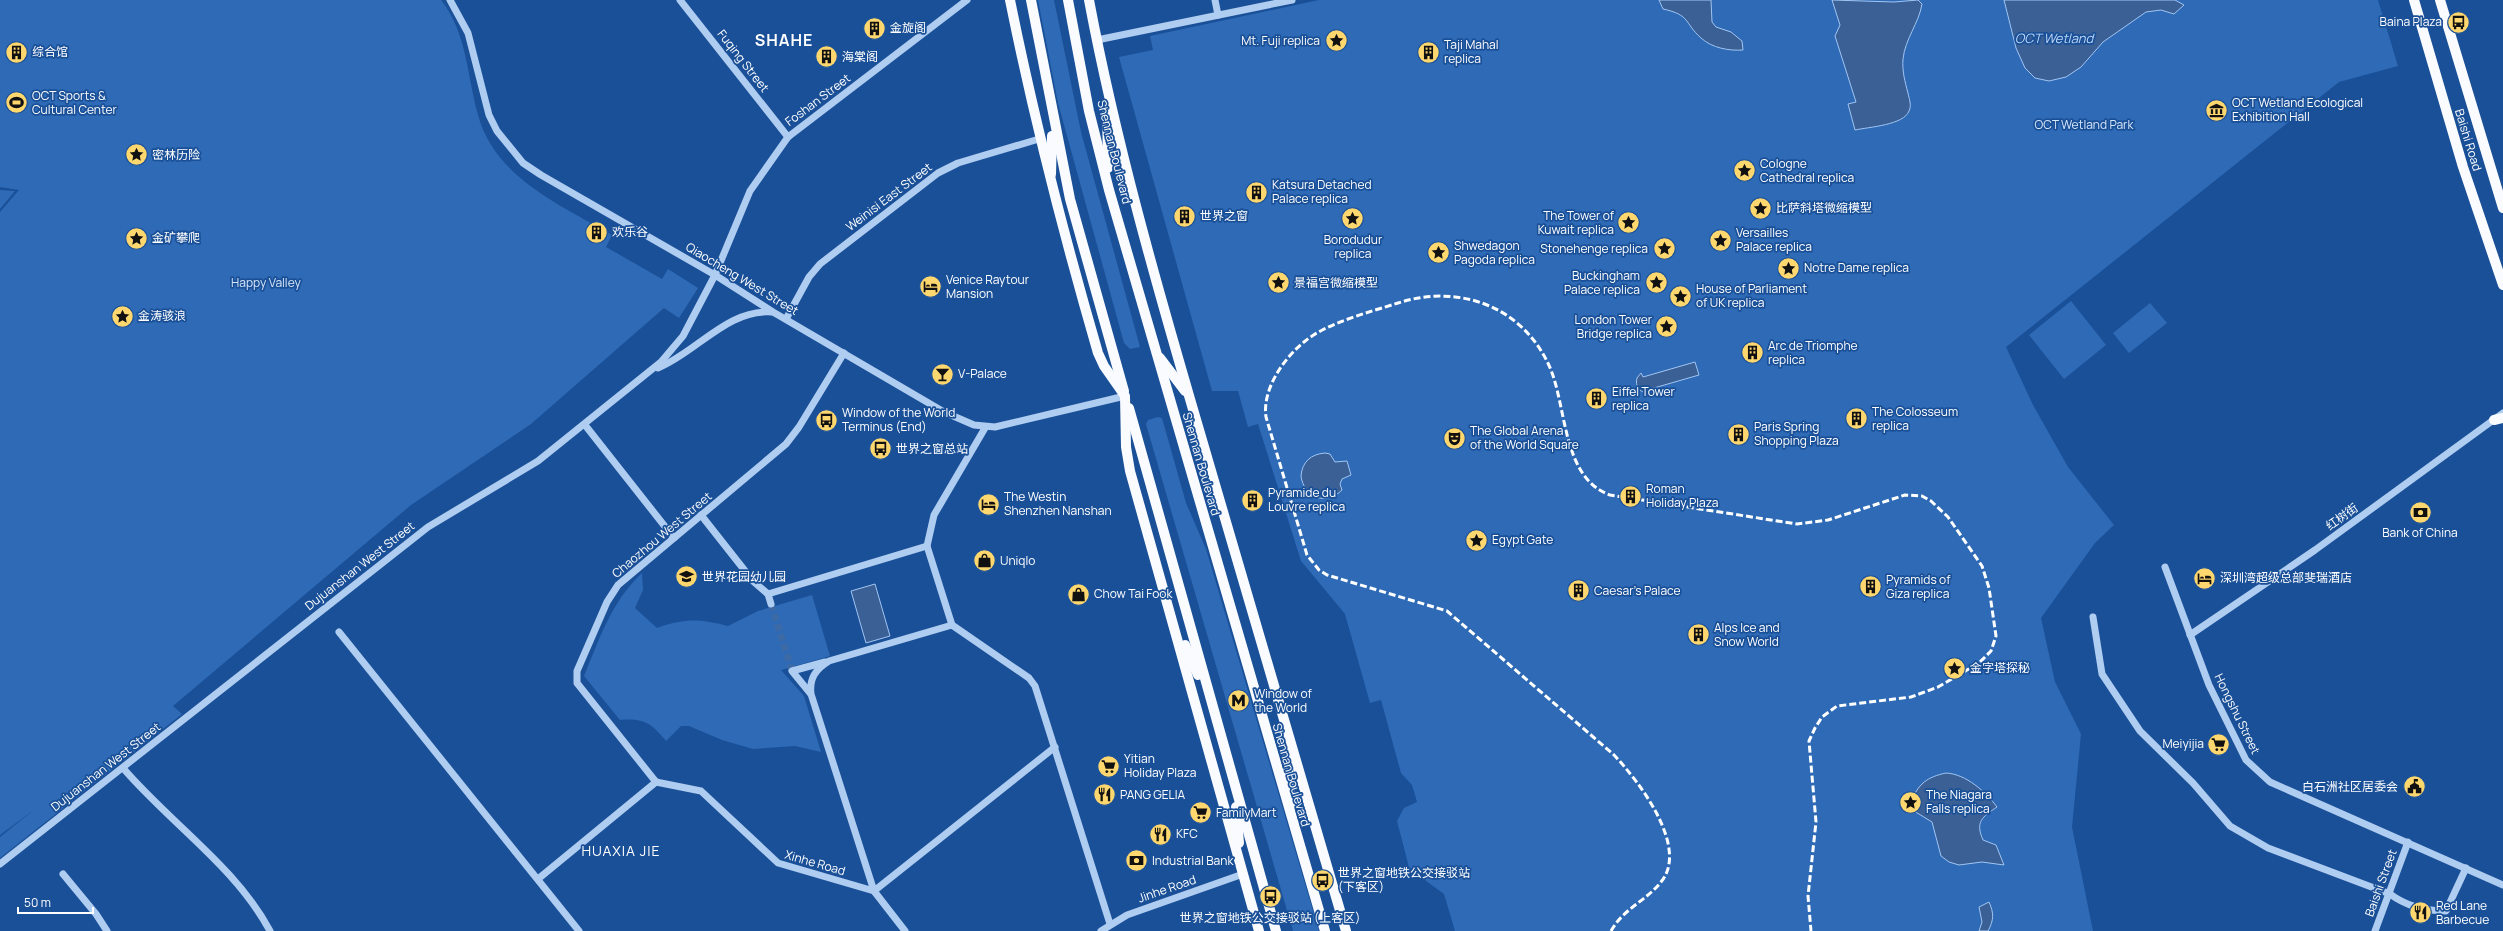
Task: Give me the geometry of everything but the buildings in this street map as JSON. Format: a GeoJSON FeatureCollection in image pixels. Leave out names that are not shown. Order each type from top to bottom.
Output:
{"type":"FeatureCollection","features":[{"type":"Feature","properties":{"kind":"main road"},"geometry":{"type":"LineString","coordinates":[[1010,0],[1039,139],[1098,353],[1104,366],[1125,396],[1126,447],[1130,471],[1259,931]]}},
{"type":"Feature","properties":{"kind":"main road"},"geometry":{"type":"LineString","coordinates":[[1031,0],[1070,199],[1276,931]]}},
{"type":"Feature","properties":{"kind":"main road","name":"Shennan Boulevard"},"geometry":{"type":"LineString","coordinates":[[1068,0],[1090,111],[1109,190],[1293,826],[1325,931]]}},
{"type":"Feature","properties":{"kind":"main road"},"geometry":{"type":"LineString","coordinates":[[1089,0],[1104,77],[1147,250],[1285,727],[1346,931]]}},
{"type":"Feature","properties":{"kind":"main road","name":"Baishi Road"},"geometry":{"type":"LineString","coordinates":[[2414,0],[2462,167],[2503,285]]}},
{"type":"Feature","properties":{"kind":"main road","name":"Baishi Road"},"geometry":{"type":"LineString","coordinates":[[2440,0],[2503,208]]}},
{"type":"Feature","properties":{"kind":"main road"},"geometry":{"type":"LineString","coordinates":[[1104,77],[1109,190]]}},
{"type":"Feature","properties":{"kind":"main road"},"geometry":{"type":"LineString","coordinates":[[1053,118],[1051,179],[1054,197]]}},
{"type":"Feature","properties":{"kind":"main road"},"geometry":{"type":"LineString","coordinates":[[1155,352],[1189,396]]}},
{"type":"Feature","properties":{"kind":"main road"},"geometry":{"type":"LineString","coordinates":[[1171,614],[1212,707]]}},
{"type":"Feature","properties":{"kind":"main road"},"geometry":{"type":"LineString","coordinates":[[1285,727],[1293,826]]}},
{"type":"Feature","properties":{"kind":"main road"},"geometry":{"type":"LineString","coordinates":[[1233,781],[1243,873]]}},
{"type":"Feature","properties":{"kind":"street","name":"Qiaocheng West Street"},"geometry":{"type":"LineString","coordinates":[[450,0],[468,33],[489,115],[508,147],[523,162],[541,175],[715,275],[774,312],[944,412],[985,428],[1005,426],[1125,396]]}},
{"type":"Feature","properties":{"kind":"street","name":"Fuqing Street"},"geometry":{"type":"LineString","coordinates":[[680,0],[788,137]]}},
{"type":"Feature","properties":{"kind":"street","name":"Foshan Street"},"geometry":{"type":"LineString","coordinates":[[715,275],[750,191],[788,137],[967,0]]}},
{"type":"Feature","properties":{"kind":"street"},"geometry":{"type":"LineString","coordinates":[[1215,0],[1218,15]]}},
{"type":"Feature","properties":{"kind":"street"},"geometry":{"type":"LineString","coordinates":[[1097,40],[1292,0]]}},
{"type":"Feature","properties":{"kind":"street","name":"Weinisi East Street"},"geometry":{"type":"LineString","coordinates":[[786,318],[808,277],[820,264],[938,173],[958,163],[1039,139]]}},
{"type":"Feature","properties":{"kind":"street","name":"Dujuanshan West Street"},"geometry":{"type":"LineString","coordinates":[[0,864],[428,527],[532,466],[652,370],[683,336],[715,275]]}},
{"type":"Feature","properties":{"kind":"street"},"geometry":{"type":"LineString","coordinates":[[652,370],[675,360],[740,317],[755,312],[774,312]]}},
{"type":"Feature","properties":{"kind":"street","name":"Chaozhou West Street"},"geometry":{"type":"LineString","coordinates":[[656,782],[575,678],[612,594],[626,577],[770,459],[789,441],[844,353]]}},
{"type":"Feature","properties":{"kind":"street","name":"红树街"},"geometry":{"type":"LineString","coordinates":[[2190,635],[2315,550],[2498,419],[2503,413]]}},
{"type":"Feature","properties":{"kind":"street"},"geometry":{"type":"LineString","coordinates":[[585,425],[674,538]]}},
{"type":"Feature","properties":{"kind":"street"},"geometry":{"type":"LineString","coordinates":[[985,428],[934,515],[927,546],[952,625],[1032,681],[1055,747],[1110,924]]}},
{"type":"Feature","properties":{"kind":"street"},"geometry":{"type":"LineString","coordinates":[[701,515],[753,581],[768,594],[771,604]]}},
{"type":"Feature","properties":{"kind":"street"},"geometry":{"type":"LineString","coordinates":[[768,594],[927,546]]}},
{"type":"Feature","properties":{"kind":"street","name":"Hongshu Street"},"geometry":{"type":"LineString","coordinates":[[2165,567],[2209,685],[2242,753],[2258,773],[2270,782],[2503,885]]}},
{"type":"Feature","properties":{"kind":"street"},"geometry":{"type":"LineString","coordinates":[[2093,617],[2102,674],[2140,731],[2193,783],[2230,826],[2268,848],[2390,894],[2399,900],[2416,907],[2433,911],[2446,910],[2466,868]]}},
{"type":"Feature","properties":{"kind":"street"},"geometry":{"type":"LineString","coordinates":[[811,694],[792,671],[952,625]]}},
{"type":"Feature","properties":{"kind":"street"},"geometry":{"type":"LineString","coordinates":[[339,632],[579,931]]}},
{"type":"Feature","properties":{"kind":"street"},"geometry":{"type":"LineString","coordinates":[[829,661],[814,674],[810,686],[811,694],[874,891],[905,931]]}},
{"type":"Feature","properties":{"kind":"street"},"geometry":{"type":"LineString","coordinates":[[874,891],[1055,747]]}},
{"type":"Feature","properties":{"kind":"street"},"geometry":{"type":"LineString","coordinates":[[123,768],[150,799],[228,873],[260,912],[270,931]]}},
{"type":"Feature","properties":{"kind":"street"},"geometry":{"type":"LineString","coordinates":[[538,879],[656,782]]}},
{"type":"Feature","properties":{"kind":"street","name":"Xinhe Road"},"geometry":{"type":"LineString","coordinates":[[656,782],[701,791],[778,863],[874,891]]}},
{"type":"Feature","properties":{"kind":"street","name":"Baishi Street"},"geometry":{"type":"LineString","coordinates":[[2375,931],[2390,894],[2408,842]]}},
{"type":"Feature","properties":{"kind":"street","name":"Jinhe Road"},"geometry":{"type":"LineString","coordinates":[[1101,931],[1110,924],[1127,915],[1243,873]]}},
{"type":"Feature","properties":{"kind":"street"},"geometry":{"type":"LineString","coordinates":[[63,874],[96,914],[107,931]]}},
{"type":"Feature","properties":{"kind":"green space","name":"Happy Valley"},"geometry":{"type":"Polygon","coordinates":[[[0,0],[441,0],[450,13],[461,40],[478,115],[487,137],[499,156],[514,173],[552,200],[612,235],[606,247],[662,279],[668,269],[698,288],[679,318],[664,308],[531,424],[411,505],[173,706],[182,714],[0,858],[0,837],[35,809],[0,835],[0,212],[19,190],[0,187],[0,0]]]}},
{"type":"Feature","properties":{"kind":"green space"},"geometry":{"type":"Polygon","coordinates":[[[1038,0],[1054,0],[1081,132],[1140,347],[1130,349],[1124,343],[1058,103],[1038,0]]]}},
{"type":"Feature","properties":{"kind":"green space","name":"OCT Wetland Park"},"geometry":{"type":"Polygon","coordinates":[[[1319,0],[2378,0],[2398,66],[2339,82],[2006,347],[2033,405],[2068,467],[2114,525],[2095,543],[2041,618],[2055,682],[2081,734],[2072,827],[2093,931],[1455,931],[1444,894],[1426,881],[1422,872],[1411,875],[1397,821],[1404,808],[1417,802],[1412,785],[1401,773],[1381,700],[1370,703],[1345,614],[1301,561],[1258,424],[1248,427],[1238,391],[1212,391],[1119,57],[1153,50],[1150,36],[1319,0]]]}},
{"type":"Feature","properties":{"kind":"green space"},"geometry":{"type":"Polygon","coordinates":[[[0,190],[15,191],[0,209],[0,190]]]}},
{"type":"Feature","properties":{"kind":"green space"},"geometry":{"type":"Polygon","coordinates":[[[2071,301],[2106,345],[2064,379],[2029,335],[2071,301]]]}},
{"type":"Feature","properties":{"kind":"green space"},"geometry":{"type":"Polygon","coordinates":[[[2150,303],[2167,323],[2129,353],[2113,333],[2150,303]]]}},
{"type":"Feature","properties":{"kind":"green space"},"geometry":{"type":"Polygon","coordinates":[[[1158,417],[1162,418],[1186,503],[1206,549],[1319,931],[1293,931],[1146,424],[1148,420],[1158,417]]]}},
{"type":"Feature","properties":{"kind":"green space"},"geometry":{"type":"Polygon","coordinates":[[[642,573],[643,590],[635,608],[657,628],[676,622],[685,621],[709,622],[728,626],[758,611],[812,595],[830,656],[781,670],[804,696],[821,752],[795,746],[753,749],[722,740],[689,726],[681,726],[666,741],[656,730],[646,723],[635,720],[620,720],[584,676],[601,634],[614,608],[631,584],[642,573]]]}},
{"type":"Feature","properties":{"kind":"water"},"geometry":{"type":"Polygon","coordinates":[[[1659,0],[1711,0],[1712,22],[1716,27],[1731,32],[1742,41],[1743,50],[1721,48],[1710,44],[1696,33],[1683,17],[1672,11],[1663,9],[1659,0]]]}},
{"type":"Feature","properties":{"kind":"water"},"geometry":{"type":"Polygon","coordinates":[[[1832,0],[1894,2],[1918,0],[1922,4],[1918,18],[1906,45],[1903,59],[1903,72],[1910,102],[1909,111],[1906,116],[1885,125],[1855,130],[1848,104],[1856,102],[1835,36],[1840,25],[1832,0]]]}},
{"type":"Feature","properties":{"kind":"water","name":"OCT Wetland"},"geometry":{"type":"Polygon","coordinates":[[[2004,0],[2175,0],[2184,5],[2174,14],[2161,10],[2146,12],[2103,42],[2081,67],[2066,77],[2049,81],[2035,78],[2025,68],[2016,48],[2004,0]]]}},
{"type":"Feature","properties":{"kind":"water"},"geometry":{"type":"Polygon","coordinates":[[[1695,362],[1699,375],[1647,390],[1647,393],[1640,390],[1637,386],[1637,378],[1641,373],[1643,377],[1695,362]]]}},
{"type":"Feature","properties":{"kind":"water"},"geometry":{"type":"Polygon","coordinates":[[[1325,453],[1330,454],[1335,462],[1347,461],[1351,475],[1342,479],[1340,484],[1342,490],[1329,498],[1317,497],[1311,494],[1306,490],[1301,476],[1303,467],[1308,460],[1315,455],[1325,453]]]}},
{"type":"Feature","properties":{"kind":"water"},"geometry":{"type":"Polygon","coordinates":[[[875,584],[890,636],[866,643],[851,591],[875,584]]]}},
{"type":"Feature","properties":{"kind":"water"},"geometry":{"type":"Polygon","coordinates":[[[1946,773],[1968,780],[1981,790],[1997,807],[1981,820],[1980,829],[1983,840],[1996,845],[2004,865],[1982,862],[1959,865],[1949,862],[1941,856],[1932,822],[1914,811],[1911,802],[1917,790],[1924,782],[1928,779],[1946,773]]]}},
{"type":"Feature","properties":{"kind":"water"},"geometry":{"type":"Polygon","coordinates":[[[1989,902],[1992,910],[1991,923],[1988,931],[1979,931],[1982,922],[1979,907],[1989,902]]]}},
{"type":"Feature","properties":{"kind":"tunnel"},"geometry":{"type":"LineString","coordinates":[[771,604],[792,671]]}},
{"type":"Feature","properties":{"kind":"railway"},"geometry":{"type":"LineString","coordinates":[[1611,931],[1622,916],[1655,889],[1661,882],[1668,868],[1669,851],[1665,833],[1647,797],[1635,780],[1613,754],[1447,611],[1327,575],[1319,570],[1307,555],[1266,417],[1266,407],[1267,396],[1282,366],[1296,349],[1313,335],[1324,329],[1362,314],[1398,303],[1421,298],[1444,296],[1467,299],[1488,305],[1508,316],[1525,330],[1540,348],[1551,370],[1569,442],[1575,459],[1583,474],[1595,486],[1610,495],[1797,524],[1828,520],[1905,495],[1922,496],[1931,501],[1948,517],[1982,566],[1989,588],[1996,636],[1991,651],[1979,663],[1938,687],[1911,697],[1837,706],[1822,717],[1815,728],[1809,741],[1816,822],[1808,896],[1811,931]]}},
{"type":"Feature","properties":{"kind":"place","name":"Baina Plaza"},"geometry":{"type":"Point","coordinates":[2458,22]}},
{"type":"Feature","properties":{"kind":"place","name":"金旋阁"},"geometry":{"type":"Point","coordinates":[875,28]}},
{"type":"Feature","properties":{"kind":"place","name":"Mt. Fuji replica"},"geometry":{"type":"Point","coordinates":[1336,41]}},
{"type":"Feature","properties":{"kind":"place","name":"综合馆"},"geometry":{"type":"Point","coordinates":[16,52]}},
{"type":"Feature","properties":{"kind":"place","name":"Taji Mahal replica"},"geometry":{"type":"Point","coordinates":[1428,52]}},
{"type":"Feature","properties":{"kind":"place","name":"海棠阁"},"geometry":{"type":"Point","coordinates":[826,57]}},
{"type":"Feature","properties":{"kind":"place","name":"OCT Sports & Cultural Center"},"geometry":{"type":"Point","coordinates":[16,103]}},
{"type":"Feature","properties":{"kind":"place","name":"OCT Wetland Ecological Exhibition Hall"},"geometry":{"type":"Point","coordinates":[2217,110]}},
{"type":"Feature","properties":{"kind":"place","name":"密林历险"},"geometry":{"type":"Point","coordinates":[136,155]}},
{"type":"Feature","properties":{"kind":"place","name":"Cologne Cathedral replica"},"geometry":{"type":"Point","coordinates":[1745,171]}},
{"type":"Feature","properties":{"kind":"place","name":"Katsura Detached Palace replica"},"geometry":{"type":"Point","coordinates":[1256,192]}},
{"type":"Feature","properties":{"kind":"place","name":"比萨斜塔微缩模型"},"geometry":{"type":"Point","coordinates":[1761,208]}},
{"type":"Feature","properties":{"kind":"place","name":"世界之窗"},"geometry":{"type":"Point","coordinates":[1184,216]}},
{"type":"Feature","properties":{"kind":"place","name":"Borodudur replica"},"geometry":{"type":"Point","coordinates":[1353,219]}},
{"type":"Feature","properties":{"kind":"place","name":"The Tower of Kuwait replica"},"geometry":{"type":"Point","coordinates":[1629,223]}},
{"type":"Feature","properties":{"kind":"place","name":"欢乐谷"},"geometry":{"type":"Point","coordinates":[597,232]}},
{"type":"Feature","properties":{"kind":"place","name":"金矿攀爬"},"geometry":{"type":"Point","coordinates":[136,238]}},
{"type":"Feature","properties":{"kind":"place","name":"Versailles Palace replica"},"geometry":{"type":"Point","coordinates":[1720,240]}},
{"type":"Feature","properties":{"kind":"place","name":"Stonehenge replica"},"geometry":{"type":"Point","coordinates":[1664,249]}},
{"type":"Feature","properties":{"kind":"place","name":"Shwedagon Pagoda replica"},"geometry":{"type":"Point","coordinates":[1438,253]}},
{"type":"Feature","properties":{"kind":"place","name":"Notre Dame replica"},"geometry":{"type":"Point","coordinates":[1788,268]}},
{"type":"Feature","properties":{"kind":"place","name":"景福宫微缩模型"},"geometry":{"type":"Point","coordinates":[1278,283]}},
{"type":"Feature","properties":{"kind":"place","name":"Buckingham Palace replica"},"geometry":{"type":"Point","coordinates":[1656,283]}},
{"type":"Feature","properties":{"kind":"place","name":"Venice Raytour Mansion"},"geometry":{"type":"Point","coordinates":[931,287]}},
{"type":"Feature","properties":{"kind":"place","name":"House of Parliament of UK replica"},"geometry":{"type":"Point","coordinates":[1681,296]}},
{"type":"Feature","properties":{"kind":"place","name":"金涛骇浪"},"geometry":{"type":"Point","coordinates":[123,316]}},
{"type":"Feature","properties":{"kind":"place","name":"London Tower Bridge replica"},"geometry":{"type":"Point","coordinates":[1667,327]}},
{"type":"Feature","properties":{"kind":"place","name":"Arc de Triomphe replica"},"geometry":{"type":"Point","coordinates":[1752,353]}},
{"type":"Feature","properties":{"kind":"place","name":"V-Palace"},"geometry":{"type":"Point","coordinates":[942,374]}},
{"type":"Feature","properties":{"kind":"place","name":"Eiffel Tower replica"},"geometry":{"type":"Point","coordinates":[1596,399]}},
{"type":"Feature","properties":{"kind":"place","name":"The Colosseum replica"},"geometry":{"type":"Point","coordinates":[1857,419]}},
{"type":"Feature","properties":{"kind":"place","name":"Window of the World Terminus (End)"},"geometry":{"type":"Point","coordinates":[826,420]}},
{"type":"Feature","properties":{"kind":"place","name":"Paris Spring Shopping Plaza"},"geometry":{"type":"Point","coordinates":[1739,434]}},
{"type":"Feature","properties":{"kind":"place","name":"The Global Arena of the World Square"},"geometry":{"type":"Point","coordinates":[1454,438]}},
{"type":"Feature","properties":{"kind":"place","name":"世界之窗总站"},"geometry":{"type":"Point","coordinates":[880,449]}},
{"type":"Feature","properties":{"kind":"place","name":"Roman Holiday Plaza"},"geometry":{"type":"Point","coordinates":[1631,496]}},
{"type":"Feature","properties":{"kind":"place","name":"Pyramide du Louvre replica"},"geometry":{"type":"Point","coordinates":[1252,500]}},
{"type":"Feature","properties":{"kind":"place","name":"The Westin Shenzhen Nanshan"},"geometry":{"type":"Point","coordinates":[989,504]}},
{"type":"Feature","properties":{"kind":"place","name":"Bank of China"},"geometry":{"type":"Point","coordinates":[2420,512]}},
{"type":"Feature","properties":{"kind":"place","name":"Egypt Gate"},"geometry":{"type":"Point","coordinates":[1476,540]}},
{"type":"Feature","properties":{"kind":"place","name":"Uniqlo"},"geometry":{"type":"Point","coordinates":[984,561]}},
{"type":"Feature","properties":{"kind":"place","name":"世界花园幼儿园"},"geometry":{"type":"Point","coordinates":[687,577]}},
{"type":"Feature","properties":{"kind":"place","name":"深圳湾超级总部斐瑞酒店"},"geometry":{"type":"Point","coordinates":[2205,578]}},
{"type":"Feature","properties":{"kind":"place","name":"Pyramids of Giza replica"},"geometry":{"type":"Point","coordinates":[1870,587]}},
{"type":"Feature","properties":{"kind":"place","name":"Caesar's Palace"},"geometry":{"type":"Point","coordinates":[1578,591]}},
{"type":"Feature","properties":{"kind":"place","name":"Chow Tai Fook"},"geometry":{"type":"Point","coordinates":[1078,594]}},
{"type":"Feature","properties":{"kind":"place","name":"Alps Ice and Snow World"},"geometry":{"type":"Point","coordinates":[1698,635]}},
{"type":"Feature","properties":{"kind":"place","name":"金字塔探秘"},"geometry":{"type":"Point","coordinates":[1954,668]}},
{"type":"Feature","properties":{"kind":"place","name":"Window of the World"},"geometry":{"type":"Point","coordinates":[1239,701]}},
{"type":"Feature","properties":{"kind":"place","name":"Meiyijia"},"geometry":{"type":"Point","coordinates":[2219,744]}},
{"type":"Feature","properties":{"kind":"place","name":"Yitian Holiday Plaza"},"geometry":{"type":"Point","coordinates":[1108,766]}},
{"type":"Feature","properties":{"kind":"place","name":"白石洲社区居委会"},"geometry":{"type":"Point","coordinates":[2414,787]}},
{"type":"Feature","properties":{"kind":"place","name":"PANG GELIA"},"geometry":{"type":"Point","coordinates":[1104,795]}},
{"type":"Feature","properties":{"kind":"place","name":"The Niagara Falls replica"},"geometry":{"type":"Point","coordinates":[1911,802]}},
{"type":"Feature","properties":{"kind":"place","name":"FamilyMart"},"geometry":{"type":"Point","coordinates":[1200,813]}},
{"type":"Feature","properties":{"kind":"place","name":"KFC"},"geometry":{"type":"Point","coordinates":[1160,834]}},
{"type":"Feature","properties":{"kind":"place","name":"Industrial Bank"},"geometry":{"type":"Point","coordinates":[1136,861]}},
{"type":"Feature","properties":{"kind":"place","name":"世界之窗地铁公交接驳站 (下客区)"},"geometry":{"type":"Point","coordinates":[1322,880]}},
{"type":"Feature","properties":{"kind":"place","name":"世界之窗地铁公交接驳站 (上客区)"},"geometry":{"type":"Point","coordinates":[1270,897]}},
{"type":"Feature","properties":{"kind":"place","name":"Red Lane Barbecue"},"geometry":{"type":"Point","coordinates":[2421,913]}},
{"type":"Feature","properties":{"kind":"district","name":"SHAHE"},"geometry":{"type":"Point","coordinates":[784,40]}},
{"type":"Feature","properties":{"kind":"district","name":"HUAXIA JIE"},"geometry":{"type":"Point","coordinates":[621,851]}}]}
